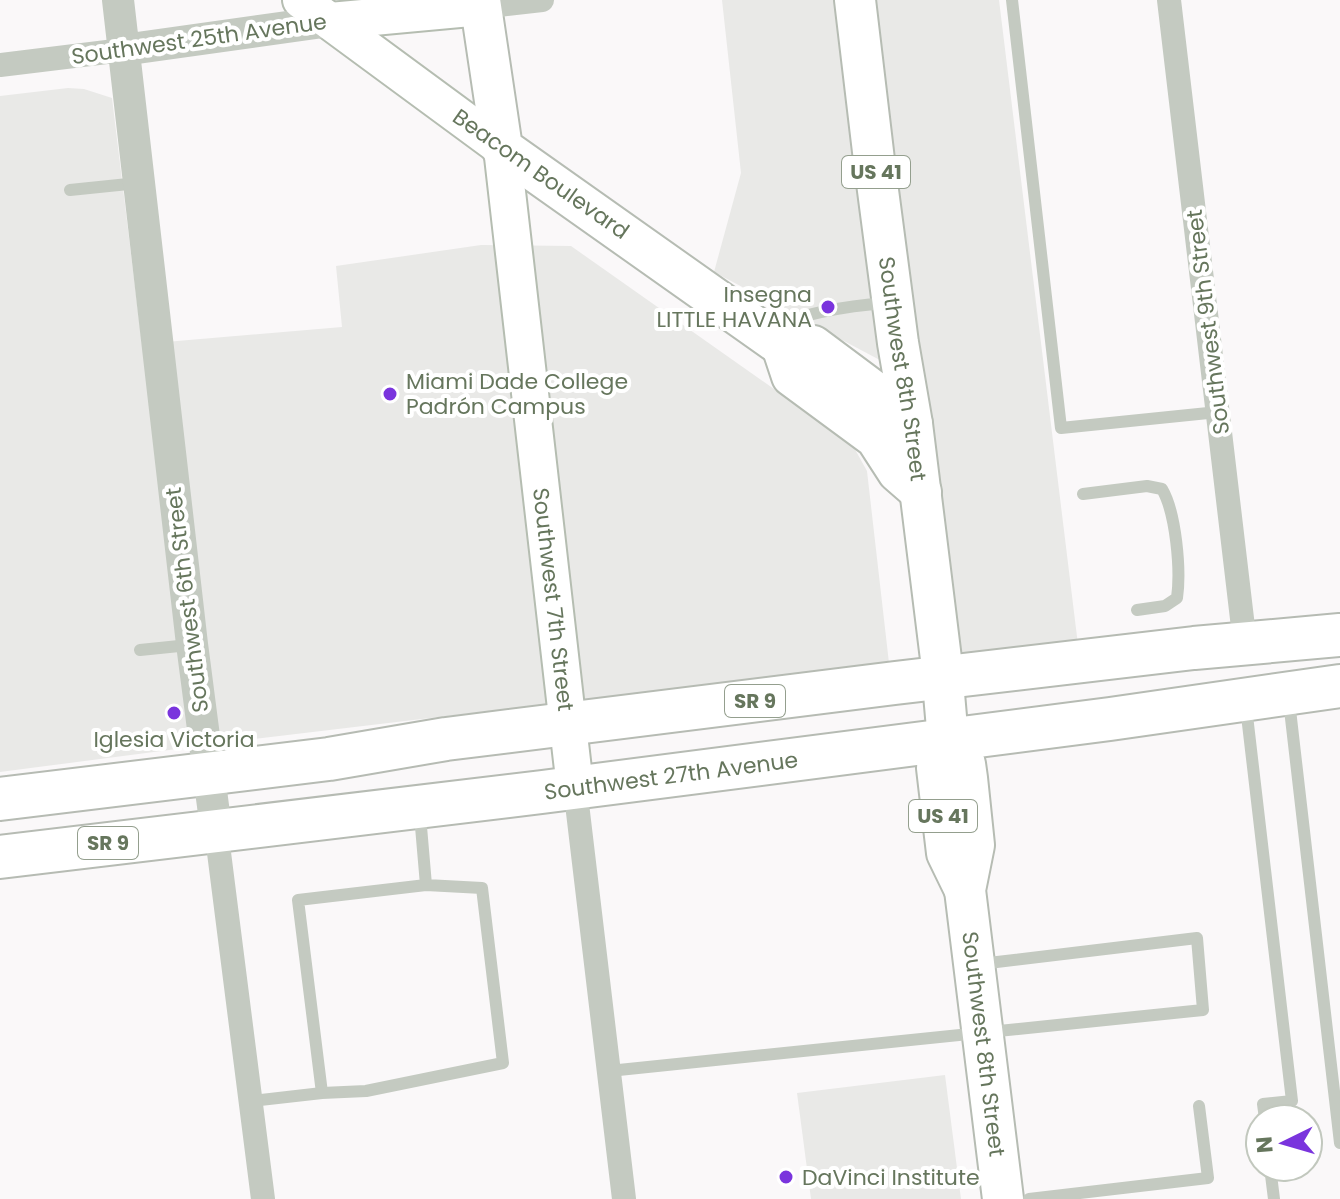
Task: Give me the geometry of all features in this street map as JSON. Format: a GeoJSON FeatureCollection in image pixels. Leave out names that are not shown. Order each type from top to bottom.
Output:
{"type":"FeatureCollection","features":[{"type":"Feature","properties":{"kind":"highway","name":"SR 9"},"geometry":{"type":"LineString","coordinates":[[0,799],[943,677],[1340,635]]}},
{"type":"Feature","properties":{"kind":"highway","name":"Southwest 27th Avenue"},"geometry":{"type":"LineString","coordinates":[[0,857],[948,740],[1340,686]]}},
{"type":"Feature","properties":{"kind":"main road","name":"Beacom Boulevard"},"geometry":{"type":"LineString","coordinates":[[301,0],[502,148],[772,338],[813,346],[912,424]]}},
{"type":"Feature","properties":{"kind":"main road","name":"Southwest 8th Street"},"geometry":{"type":"LineString","coordinates":[[855,0],[893,303],[921,492],[948,740],[965,764],[967,778],[974,845],[965,890],[1003,1199]]}},
{"type":"Feature","properties":{"kind":"main road","name":"Southwest 25th Avenue"},"geometry":{"type":"LineString","coordinates":[[330,21],[481,4]]}},
{"type":"Feature","properties":{"kind":"main road","name":"Southwest 7th Street"},"geometry":{"type":"LineString","coordinates":[[481,4],[502,148],[575,787]]}},
{"type":"Feature","properties":{"kind":"main road","name":"Beacom Boulevard"},"geometry":{"type":"LineString","coordinates":[[772,338],[792,376],[876,438],[898,472],[921,492]]}},
{"type":"Feature","properties":{"kind":"street","name":"Southwest 6th Street"},"geometry":{"type":"LineString","coordinates":[[118,0],[192,644],[263,1199]]}},
{"type":"Feature","properties":{"kind":"street","name":"Southwest 25th Avenue"},"geometry":{"type":"LineString","coordinates":[[481,4],[542,0]]}},
{"type":"Feature","properties":{"kind":"street","name":"Southwest 9th Street"},"geometry":{"type":"LineString","coordinates":[[1169,0],[1245,644]]}},
{"type":"Feature","properties":{"kind":"street","name":"Southwest 25th Avenue"},"geometry":{"type":"LineString","coordinates":[[0,65],[330,21]]}},
{"type":"Feature","properties":{"kind":"street","name":"Southwest 7th Street"},"geometry":{"type":"LineString","coordinates":[[575,787],[624,1199]]}},
{"type":"Feature","properties":{"kind":"lane"},"geometry":{"type":"LineString","coordinates":[[1012,0],[1061,428],[1218,412]]}},
{"type":"Feature","properties":{"kind":"lane"},"geometry":{"type":"LineString","coordinates":[[70,190],[138,183]]}},
{"type":"Feature","properties":{"kind":"lane"},"geometry":{"type":"LineString","coordinates":[[772,338],[799,316],[857,305],[893,303]]}},
{"type":"Feature","properties":{"kind":"lane"},"geometry":{"type":"LineString","coordinates":[[1083,494],[1147,486],[1162,489],[1169,501],[1180,581],[1177,598],[1165,606],[1137,610]]}},
{"type":"Feature","properties":{"kind":"lane"},"geometry":{"type":"LineString","coordinates":[[140,650],[192,644]]}},
{"type":"Feature","properties":{"kind":"lane"},"geometry":{"type":"LineString","coordinates":[[1289,693],[1340,1143]]}},
{"type":"Feature","properties":{"kind":"lane"},"geometry":{"type":"LineString","coordinates":[[1245,699],[1292,1101],[1273,1103]]}},
{"type":"Feature","properties":{"kind":"lane"},"geometry":{"type":"LineString","coordinates":[[420,807],[426,885]]}},
{"type":"Feature","properties":{"kind":"lane"},"geometry":{"type":"LineString","coordinates":[[252,1101],[366,1091],[503,1063],[482,888],[426,885],[298,900],[322,1093]]}},
{"type":"Feature","properties":{"kind":"lane"},"geometry":{"type":"LineString","coordinates":[[609,1071],[1203,1010],[1197,938],[974,964]]}},
{"type":"Feature","properties":{"kind":"lane"},"geometry":{"type":"LineString","coordinates":[[1029,1199],[1208,1178],[1199,1106]]}},
{"type":"Feature","properties":{"kind":"shaded area"},"geometry":{"type":"Polygon","coordinates":[[[722,0],[999,0],[1079,653],[960,667],[925,384],[714,272],[741,173],[722,0]]]}},
{"type":"Feature","properties":{"kind":"shaded area","name":"Miami Dade College Padrón Campus"},"geometry":{"type":"Polygon","coordinates":[[[84,89],[112,98],[142,344],[342,327],[336,266],[481,245],[571,246],[852,444],[867,471],[889,663],[0,772],[0,96],[84,89]]]}},
{"type":"Feature","properties":{"kind":"shaded area"},"geometry":{"type":"Polygon","coordinates":[[[945,1075],[961,1199],[811,1199],[797,1093],[945,1075]]]}},
{"type":"Feature","properties":{"kind":"place","name":"Insegna LITTLE HAVANA"},"geometry":{"type":"Point","coordinates":[828,307]}},
{"type":"Feature","properties":{"kind":"place","name":"Miami Dade College Padrón Campus"},"geometry":{"type":"Point","coordinates":[390,394]}},
{"type":"Feature","properties":{"kind":"place","name":"Iglesia Victoria"},"geometry":{"type":"Point","coordinates":[174,713]}},
{"type":"Feature","properties":{"kind":"place","name":"DaVinci Institute"},"geometry":{"type":"Point","coordinates":[786,1177]}}]}
